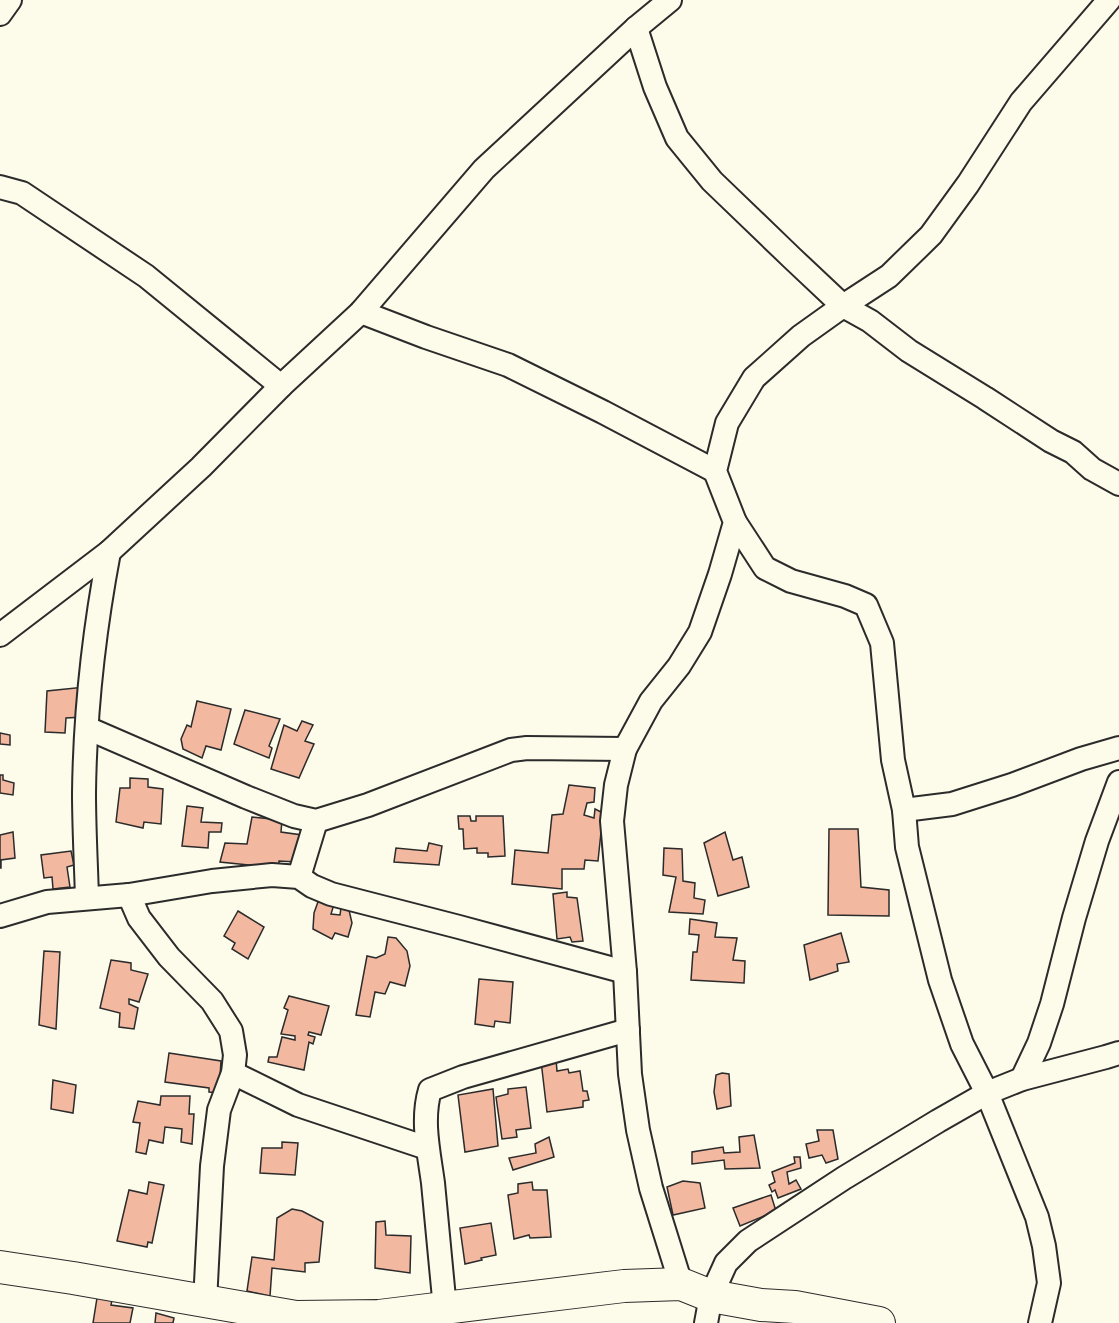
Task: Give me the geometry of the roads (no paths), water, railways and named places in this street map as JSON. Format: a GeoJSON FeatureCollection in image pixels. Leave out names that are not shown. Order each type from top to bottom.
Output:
{"type":"FeatureCollection","features":[{"type":"Feature","properties":{"kind":"street"},"geometry":{"type":"LineString","coordinates":[[0,14],[10,0]]}},
{"type":"Feature","properties":{"kind":"street"},"geometry":{"type":"LineString","coordinates":[[0,635],[109,552],[201,467],[281,386],[361,312],[484,169],[636,28],[670,0]]}},
{"type":"Feature","properties":{"kind":"street"},"geometry":{"type":"LineString","coordinates":[[1040,1323],[1049,1283],[1037,1217],[987,1093],[962,1044],[940,980],[907,846],[904,810],[893,760],[882,643],[866,605],[845,596],[791,581],[765,568],[735,522],[716,471],[727,423],[754,378],[801,336],[889,276],[931,235],[968,184],[1021,102],[1108,0]]}},
{"type":"Feature","properties":{"kind":"street"},"geometry":{"type":"LineString","coordinates":[[636,28],[655,87],[677,138],[712,181],[843,306],[870,321],[909,351],[1051,441],[1073,452],[1092,469],[1119,484]]}},
{"type":"Feature","properties":{"kind":"street"},"geometry":{"type":"LineString","coordinates":[[0,187],[22,193],[146,276],[281,386]]}},
{"type":"Feature","properties":{"kind":"street"},"geometry":{"type":"LineString","coordinates":[[361,312],[508,365],[716,471]]}},
{"type":"Feature","properties":{"kind":"street"},"geometry":{"type":"LineString","coordinates":[[735,522],[700,632],[679,666],[651,701],[625,749],[616,785],[612,821],[625,972],[630,1074],[638,1130],[651,1188],[681,1284],[709,1309],[761,1305],[795,1307],[879,1323]]}},
{"type":"Feature","properties":{"kind":"street"},"geometry":{"type":"LineString","coordinates":[[87,898],[84,792],[89,695],[99,604],[109,552]]}},
{"type":"Feature","properties":{"kind":"street"},"geometry":{"type":"LineString","coordinates":[[87,728],[246,797],[294,816],[316,821],[368,805],[511,750],[527,748],[625,749]]}},
{"type":"Feature","properties":{"kind":"street"},"geometry":{"type":"LineString","coordinates":[[904,810],[952,804],[1119,748]]}},
{"type":"Feature","properties":{"kind":"street"},"geometry":{"type":"LineString","coordinates":[[1022,1079],[1039,1043],[1052,1004],[1096,841],[1119,782]]}},
{"type":"Feature","properties":{"kind":"street"},"geometry":{"type":"LineString","coordinates":[[299,877],[316,821]]}},
{"type":"Feature","properties":{"kind":"street"},"geometry":{"type":"LineString","coordinates":[[0,916],[47,902],[129,895],[212,881],[272,875],[299,877],[312,886],[331,894],[625,972]]}},
{"type":"Feature","properties":{"kind":"street"},"geometry":{"type":"LineString","coordinates":[[129,895],[139,918],[169,957],[212,1001],[231,1031],[235,1055],[233,1073],[219,1110],[212,1166],[205,1302]]}},
{"type":"Feature","properties":{"kind":"street"},"geometry":{"type":"LineString","coordinates":[[445,1309],[427,1148],[427,1102],[430,1090],[463,1077],[628,1030]]}},
{"type":"Feature","properties":{"kind":"street"},"geometry":{"type":"LineString","coordinates":[[709,1309],[726,1263],[748,1241],[844,1178],[987,1093],[1022,1079],[1119,1053]]}},
{"type":"Feature","properties":{"kind":"street"},"geometry":{"type":"LineString","coordinates":[[233,1073],[298,1105],[427,1148]]}},
{"type":"Feature","properties":{"kind":"street"},"geometry":{"type":"LineString","coordinates":[[0,1267],[296,1317],[379,1316],[624,1286],[681,1284]]}}]}
